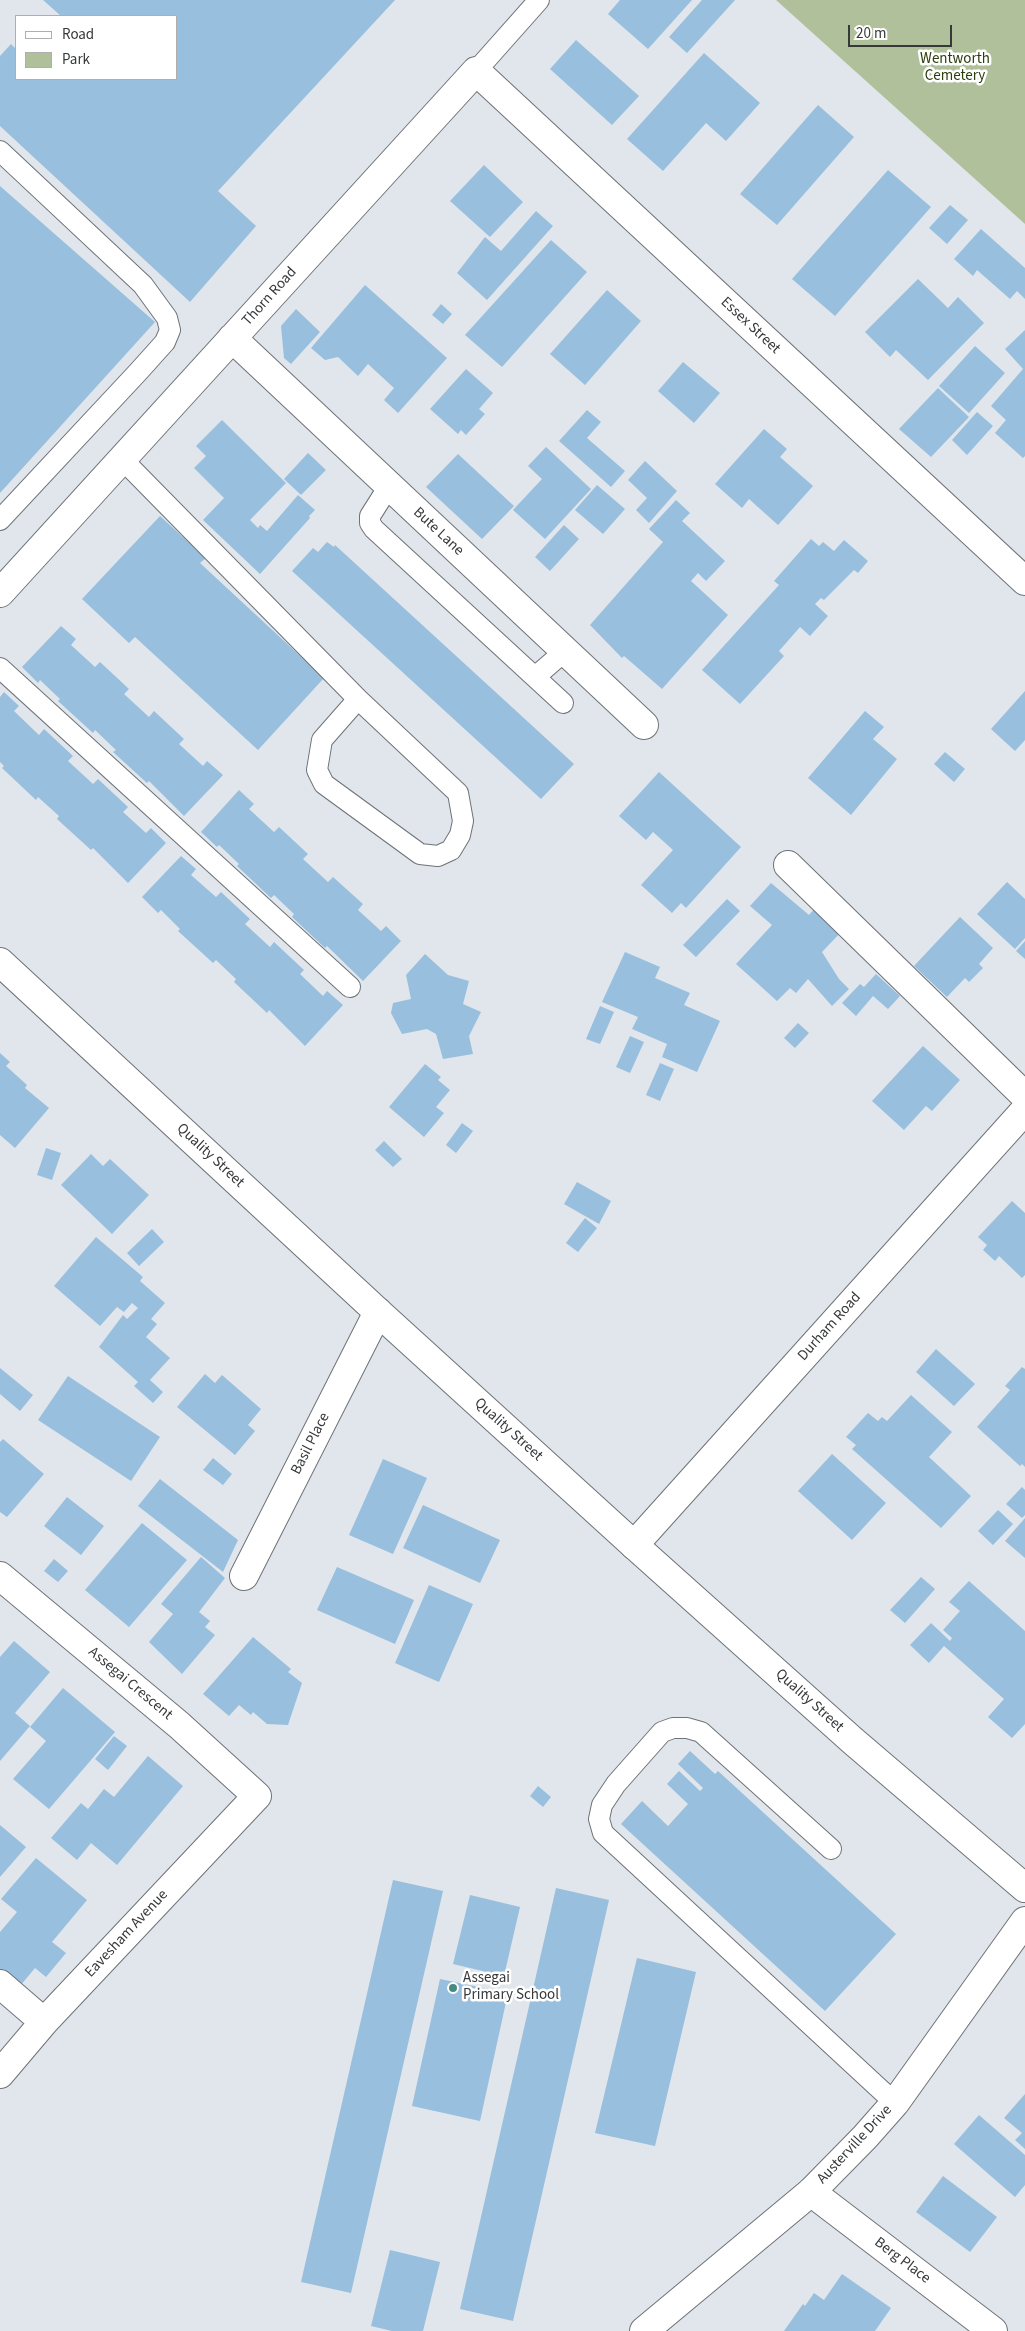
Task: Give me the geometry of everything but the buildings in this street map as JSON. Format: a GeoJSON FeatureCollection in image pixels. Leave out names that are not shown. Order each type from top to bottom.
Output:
{"type":"FeatureCollection","features":[{"type":"Feature","properties":{"kind":"street","name":"Thorn Road"},"geometry":{"type":"LineString","coordinates":[[0,593],[476,72]]}},
{"type":"Feature","properties":{"kind":"street","name":"Essex Street"},"geometry":{"type":"LineString","coordinates":[[476,72],[1025,581]]}},
{"type":"Feature","properties":{"kind":"street","name":"Bute Lane"},"geometry":{"type":"LineString","coordinates":[[232,338],[644,725]]}},
{"type":"Feature","properties":{"kind":"street"},"geometry":{"type":"LineString","coordinates":[[788,865],[1025,1096]]}},
{"type":"Feature","properties":{"kind":"street","name":"Quality Street"},"geometry":{"type":"LineString","coordinates":[[0,962],[378,1312],[634,1545],[853,1741],[1025,1888]]}},
{"type":"Feature","properties":{"kind":"street","name":"Durham Road"},"geometry":{"type":"LineString","coordinates":[[634,1545],[1025,1110]]}},
{"type":"Feature","properties":{"kind":"street","name":"Basil Place"},"geometry":{"type":"LineString","coordinates":[[244,1576],[378,1312]]}},
{"type":"Feature","properties":{"kind":"street","name":"Assegai Crescent"},"geometry":{"type":"LineString","coordinates":[[0,1576],[180,1725],[257,1796]]}},
{"type":"Feature","properties":{"kind":"street","name":"Eavesham Avenue"},"geometry":{"type":"LineString","coordinates":[[0,2074],[44,2022],[257,1796]]}},
{"type":"Feature","properties":{"kind":"street","name":"Austerville Drive"},"geometry":{"type":"LineString","coordinates":[[644,2331],[811,2192],[896,2103],[1025,1922]]}},
{"type":"Feature","properties":{"kind":"street"},"geometry":{"type":"LineString","coordinates":[[0,1984],[44,2022]]}},
{"type":"Feature","properties":{"kind":"street","name":"Berg Place"},"geometry":{"type":"LineString","coordinates":[[811,2192],[993,2331]]}},
{"type":"Feature","properties":{"kind":"lane","name":"Thorn Road"},"geometry":{"type":"LineString","coordinates":[[476,72],[539,0]]}},
{"type":"Feature","properties":{"kind":"lane"},"geometry":{"type":"LineString","coordinates":[[0,151],[143,285],[168,318],[170,330],[165,342],[0,520]]}},
{"type":"Feature","properties":{"kind":"lane"},"geometry":{"type":"LineString","coordinates":[[122,459],[358,699],[458,793],[464,821],[460,835],[451,850],[438,856],[420,854],[324,784],[317,770],[322,740],[358,699]]}},
{"type":"Feature","properties":{"kind":"lane"},"geometry":{"type":"LineString","coordinates":[[389,486],[370,516],[370,523],[374,530],[563,703]]}},
{"type":"Feature","properties":{"kind":"lane"},"geometry":{"type":"LineString","coordinates":[[535,677],[565,651]]}},
{"type":"Feature","properties":{"kind":"lane"},"geometry":{"type":"LineString","coordinates":[[0,668],[350,987]]}},
{"type":"Feature","properties":{"kind":"lane"},"geometry":{"type":"LineString","coordinates":[[831,1849],[701,1732],[687,1728],[673,1728],[662,1732],[616,1784],[602,1805],[599,1819],[603,1832],[896,2103]]}},
{"type":"Feature","properties":{"kind":"green space","name":"Wentworth Cemetery"},"geometry":{"type":"Polygon","coordinates":[[[776,0],[1025,0],[1025,224],[776,0]]]}},
{"type":"Feature","properties":{"kind":"place","name":"Assegai Primary School"},"geometry":{"type":"Point","coordinates":[453,1988]}}]}
